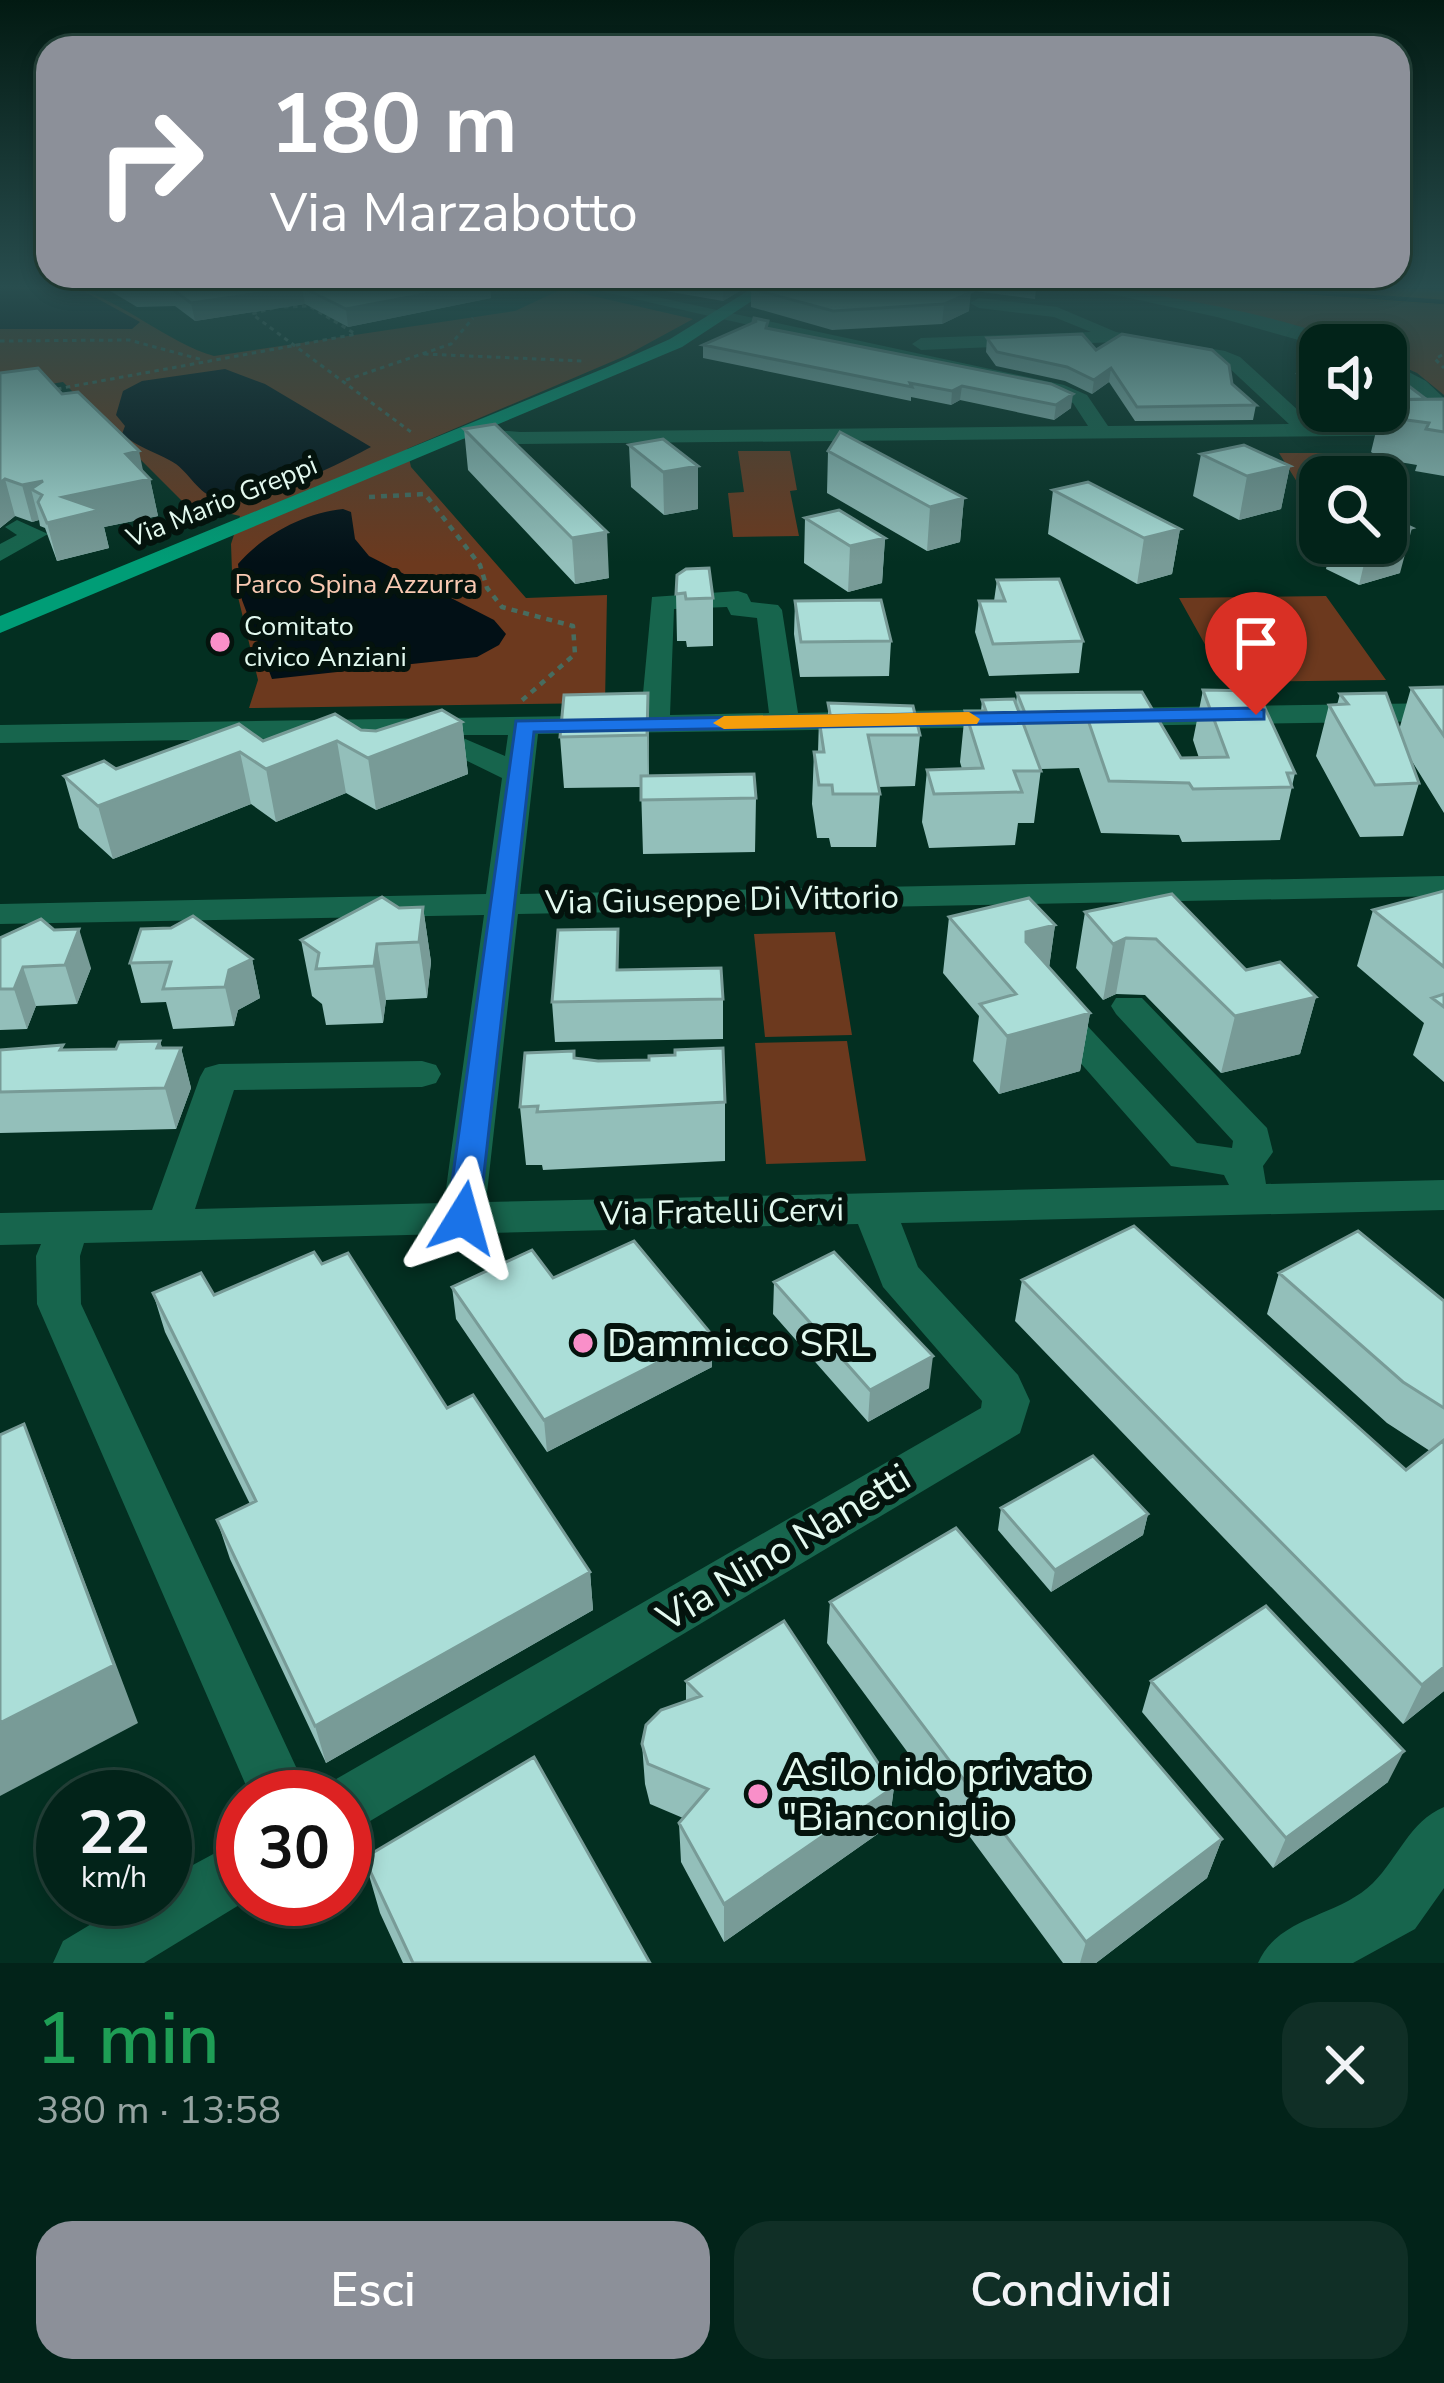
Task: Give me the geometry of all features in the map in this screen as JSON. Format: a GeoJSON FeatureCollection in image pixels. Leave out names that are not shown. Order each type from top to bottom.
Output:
{"type":"FeatureCollection","features":[{"type":"Feature","properties":{"kind":"main road","name":"Via Mario Greppi"},"geometry":{"type":"LineString","coordinates":[[3,620],[591,381]]}},
{"type":"Feature","properties":{"kind":"street"},"geometry":{"type":"LineString","coordinates":[[1020,381],[1080,399],[1102,433]]}},
{"type":"Feature","properties":{"kind":"street"},"geometry":{"type":"LineString","coordinates":[[1252,381],[1299,422]]}},
{"type":"Feature","properties":{"kind":"street"},"geometry":{"type":"LineString","coordinates":[[1411,381],[1444,409]]}},
{"type":"Feature","properties":{"kind":"street"},"geometry":{"type":"LineString","coordinates":[[1407,429],[1444,429]]}},
{"type":"Feature","properties":{"kind":"street"},"geometry":{"type":"LineString","coordinates":[[466,434],[543,438],[1299,430]]}},
{"type":"Feature","properties":{"kind":"street"},"geometry":{"type":"LineString","coordinates":[[0,554],[36,534],[17,527]]}},
{"type":"Feature","properties":{"kind":"street"},"geometry":{"type":"LineString","coordinates":[[655,724],[661,602],[738,599],[740,610],[769,610],[785,722]]}},
{"type":"Feature","properties":{"kind":"street"},"geometry":{"type":"LineString","coordinates":[[0,734],[1444,712]]}},
{"type":"Feature","properties":{"kind":"street"},"geometry":{"type":"LineString","coordinates":[[463,1218],[505,905],[519,774],[516,726]]}},
{"type":"Feature","properties":{"kind":"street"},"geometry":{"type":"LineString","coordinates":[[400,763],[455,744],[519,774]]}},
{"type":"Feature","properties":{"kind":"street","name":"Via Giuseppe Di Vittorio"},"geometry":{"type":"LineString","coordinates":[[0,914],[1444,886]]}},
{"type":"Feature","properties":{"kind":"street"},"geometry":{"type":"LineString","coordinates":[[1040,996],[1185,1156],[1248,1181],[1252,1138],[1130,1006]]}},
{"type":"Feature","properties":{"kind":"street"},"geometry":{"type":"LineString","coordinates":[[168,1225],[219,1077],[422,1074]]}},
{"type":"Feature","properties":{"kind":"street","name":"Via Fratelli Cervi"},"geometry":{"type":"LineString","coordinates":[[0,1229],[874,1209],[1248,1181],[1444,1195]]}},
{"type":"Feature","properties":{"kind":"street","name":"Via Nino Nanetti"},"geometry":{"type":"LineString","coordinates":[[372,1791],[1003,1419],[1006,1401],[1001,1389],[898,1275],[874,1209]]}},
{"type":"Feature","properties":{"kind":"street"},"geometry":{"type":"LineString","coordinates":[[68,1228],[58,1256],[58,1304],[268,1770]]}},
{"type":"Feature","properties":{"kind":"street"},"geometry":{"type":"LineString","coordinates":[[1290,1963],[1393,1907],[1444,1837]]}},
{"type":"Feature","properties":{"kind":"street"},"geometry":{"type":"LineString","coordinates":[[85,1963],[216,1884]]}},
{"type":"Feature","properties":{"kind":"path"},"geometry":{"type":"LineString","coordinates":[[50,385],[98,381]]}},
{"type":"Feature","properties":{"kind":"path"},"geometry":{"type":"LineString","coordinates":[[347,381],[415,436],[437,446]]}},
{"type":"Feature","properties":{"kind":"path"},"geometry":{"type":"LineString","coordinates":[[360,497],[425,494],[479,566],[502,607],[573,626],[575,654],[509,712],[516,726]]}},
{"type":"Feature","properties":{"kind":"green space","name":"Parco Spina Azzurra"},"geometry":{"type":"Polygon","coordinates":[[[0,381],[567,381],[407,449],[411,467],[526,598],[607,595],[605,703],[249,708],[258,680],[232,572],[231,544],[240,516],[184,503],[63,382],[0,392],[0,381]]]}},
{"type":"Feature","properties":{"kind":"green space"},"geometry":{"type":"Polygon","coordinates":[[[1426,381],[1444,381],[1444,395],[1426,381]]]}},
{"type":"Feature","properties":{"kind":"green space"},"geometry":{"type":"Polygon","coordinates":[[[738,451],[790,451],[797,490],[790,491],[799,536],[733,537],[728,493],[744,492],[738,451]]]}},
{"type":"Feature","properties":{"kind":"green space"},"geometry":{"type":"Polygon","coordinates":[[[1279,453],[1327,453],[1329,456],[1299,456],[1299,485],[1279,453]]]}},
{"type":"Feature","properties":{"kind":"green space"},"geometry":{"type":"Polygon","coordinates":[[[1326,596],[1386,680],[1226,682],[1179,598],[1326,596]]]}},
{"type":"Feature","properties":{"kind":"green space"},"geometry":{"type":"Polygon","coordinates":[[[835,932],[852,1035],[765,1037],[754,934],[835,932]]]}},
{"type":"Feature","properties":{"kind":"green space"},"geometry":{"type":"Polygon","coordinates":[[[847,1041],[866,1161],[766,1164],[755,1043],[847,1041]]]}},
{"type":"Feature","properties":{"kind":"shaded area"},"geometry":{"type":"Polygon","coordinates":[[[142,381],[256,381],[371,447],[270,492],[213,497],[177,465],[122,434],[125,426],[116,415],[123,391],[142,381]]]}},
{"type":"Feature","properties":{"kind":"shaded area"},"geometry":{"type":"Polygon","coordinates":[[[343,509],[351,512],[355,539],[369,556],[494,620],[506,634],[499,645],[477,657],[272,679],[242,600],[238,564],[285,527],[343,509]]]}},
{"type":"Feature","properties":{"kind":"building"},"geometry":{"type":"Polygon","coordinates":[[[0,381],[50,381],[62,394],[78,392],[139,451],[126,454],[150,479],[63,497],[100,510],[47,523],[38,502],[42,495],[31,489],[43,481],[22,485],[5,479],[0,483],[0,381]]]}},
{"type":"Feature","properties":{"kind":"building"},"geometry":{"type":"Polygon","coordinates":[[[880,381],[1034,381],[1073,394],[1056,405],[962,386],[952,391],[910,383],[912,387],[880,381]]]}},
{"type":"Feature","properties":{"kind":"building"},"geometry":{"type":"Polygon","coordinates":[[[1119,381],[1231,381],[1256,405],[1137,407],[1119,381]]]}},
{"type":"Feature","properties":{"kind":"building"},"geometry":{"type":"Polygon","coordinates":[[[1407,385],[1426,399],[1407,399],[1407,385]]]}},
{"type":"Feature","properties":{"kind":"building"},"geometry":{"type":"Polygon","coordinates":[[[1444,399],[1444,432],[1426,429],[1429,423],[1407,420],[1407,400],[1444,399]]]}},
{"type":"Feature","properties":{"kind":"building"},"geometry":{"type":"Polygon","coordinates":[[[495,424],[607,532],[572,538],[464,429],[495,424]]]}},
{"type":"Feature","properties":{"kind":"building"},"geometry":{"type":"Polygon","coordinates":[[[840,432],[964,498],[930,507],[828,451],[840,432]]]}},
{"type":"Feature","properties":{"kind":"building"},"geometry":{"type":"Polygon","coordinates":[[[663,439],[698,466],[663,472],[629,445],[663,439]]]}},
{"type":"Feature","properties":{"kind":"building"},"geometry":{"type":"Polygon","coordinates":[[[1244,445],[1290,466],[1247,476],[1201,454],[1244,445]]]}},
{"type":"Feature","properties":{"kind":"building"},"geometry":{"type":"Polygon","coordinates":[[[1088,482],[1180,529],[1144,538],[1053,490],[1088,482]]]}},
{"type":"Feature","properties":{"kind":"building"},"geometry":{"type":"Polygon","coordinates":[[[839,510],[885,538],[850,546],[805,518],[839,510]]]}},
{"type":"Feature","properties":{"kind":"building"},"geometry":{"type":"Polygon","coordinates":[[[709,568],[713,598],[686,599],[685,593],[676,594],[677,575],[686,569],[709,568]]]}},
{"type":"Feature","properties":{"kind":"building"},"geometry":{"type":"Polygon","coordinates":[[[1059,579],[1083,641],[993,644],[979,601],[1005,601],[997,580],[1059,579]]]}},
{"type":"Feature","properties":{"kind":"building"},"geometry":{"type":"Polygon","coordinates":[[[881,600],[891,641],[801,642],[795,601],[881,600]]]}},
{"type":"Feature","properties":{"kind":"building"},"geometry":{"type":"Polygon","coordinates":[[[1444,687],[1444,736],[1411,688],[1444,687]]]}},
{"type":"Feature","properties":{"kind":"building"},"geometry":{"type":"Polygon","coordinates":[[[1203,690],[1257,691],[1295,773],[1287,773],[1292,787],[1193,789],[1189,783],[1109,781],[1087,717],[1027,718],[1017,693],[1142,692],[1181,758],[1228,757],[1203,690]]]}},
{"type":"Feature","properties":{"kind":"building"},"geometry":{"type":"Polygon","coordinates":[[[648,693],[647,735],[560,737],[564,695],[648,693]]]}},
{"type":"Feature","properties":{"kind":"building"},"geometry":{"type":"Polygon","coordinates":[[[1386,693],[1419,783],[1375,785],[1329,705],[1348,704],[1340,694],[1386,693]]]}},
{"type":"Feature","properties":{"kind":"building"},"geometry":{"type":"Polygon","coordinates":[[[1014,699],[1041,771],[1014,771],[1022,792],[934,794],[927,770],[983,768],[965,711],[986,711],[982,700],[1014,699]]]}},
{"type":"Feature","properties":{"kind":"building"},"geometry":{"type":"Polygon","coordinates":[[[828,703],[913,706],[920,735],[868,735],[880,794],[833,794],[832,785],[819,785],[814,752],[824,752],[819,719],[831,719],[828,703]]]}},
{"type":"Feature","properties":{"kind":"building"},"geometry":{"type":"Polygon","coordinates":[[[442,710],[462,722],[368,758],[337,741],[266,769],[240,752],[98,806],[64,776],[104,761],[116,769],[239,724],[263,741],[335,714],[361,730],[376,731],[442,710]]]}},
{"type":"Feature","properties":{"kind":"building"},"geometry":{"type":"Polygon","coordinates":[[[754,774],[756,798],[641,800],[641,776],[754,774]]]}},
{"type":"Feature","properties":{"kind":"building"},"geometry":{"type":"Polygon","coordinates":[[[1444,891],[1444,967],[1373,910],[1444,891]]]}},
{"type":"Feature","properties":{"kind":"building"},"geometry":{"type":"Polygon","coordinates":[[[1172,894],[1246,970],[1280,962],[1316,997],[1235,1016],[1156,939],[1126,938],[1113,944],[1085,912],[1172,894]]]}},
{"type":"Feature","properties":{"kind":"building"},"geometry":{"type":"Polygon","coordinates":[[[382,897],[399,908],[423,907],[419,942],[377,944],[374,966],[316,969],[319,953],[301,940],[382,897]]]}},
{"type":"Feature","properties":{"kind":"building"},"geometry":{"type":"Polygon","coordinates":[[[1029,898],[1055,925],[1026,932],[1026,942],[1090,1013],[1007,1036],[980,1004],[1016,994],[949,917],[1029,898]]]}},
{"type":"Feature","properties":{"kind":"building"},"geometry":{"type":"Polygon","coordinates":[[[193,916],[252,959],[229,970],[225,987],[163,989],[171,962],[130,963],[141,929],[171,928],[193,916]]]}},
{"type":"Feature","properties":{"kind":"building"},"geometry":{"type":"Polygon","coordinates":[[[41,919],[54,930],[79,929],[65,965],[23,967],[14,989],[0,989],[0,938],[41,919]]]}},
{"type":"Feature","properties":{"kind":"building"},"geometry":{"type":"Polygon","coordinates":[[[618,929],[617,970],[721,968],[723,999],[552,1002],[558,930],[618,929]]]}},
{"type":"Feature","properties":{"kind":"building"},"geometry":{"type":"Polygon","coordinates":[[[160,1041],[157,1048],[181,1048],[165,1088],[0,1092],[0,1050],[63,1045],[60,1050],[116,1049],[119,1042],[160,1041]]]}},
{"type":"Feature","properties":{"kind":"building"},"geometry":{"type":"Polygon","coordinates":[[[723,1048],[725,1102],[537,1112],[538,1106],[520,1107],[525,1053],[574,1051],[574,1058],[598,1061],[649,1060],[649,1056],[675,1055],[675,1050],[723,1048]]]}},
{"type":"Feature","properties":{"kind":"building"},"geometry":{"type":"Polygon","coordinates":[[[1134,1226],[1406,1470],[1444,1440],[1444,1667],[1422,1685],[1022,1280],[1134,1226]]]}},
{"type":"Feature","properties":{"kind":"building"},"geometry":{"type":"Polygon","coordinates":[[[1358,1231],[1444,1301],[1444,1408],[1403,1382],[1279,1273],[1358,1231]]]}},
{"type":"Feature","properties":{"kind":"building","name":"Dammicco SRL"},"geometry":{"type":"Polygon","coordinates":[[[634,1241],[712,1335],[544,1420],[452,1287],[532,1250],[553,1278],[634,1241]]]}},
{"type":"Feature","properties":{"kind":"building"},"geometry":{"type":"Polygon","coordinates":[[[314,1252],[322,1264],[348,1253],[447,1408],[473,1395],[590,1572],[315,1726],[217,1520],[256,1501],[153,1293],[201,1273],[214,1295],[314,1252]]]}},
{"type":"Feature","properties":{"kind":"building"},"geometry":{"type":"Polygon","coordinates":[[[834,1252],[933,1356],[870,1390],[774,1282],[834,1252]]]}},
{"type":"Feature","properties":{"kind":"building"},"geometry":{"type":"Polygon","coordinates":[[[24,1424],[114,1665],[0,1723],[0,1435],[24,1424]]]}},
{"type":"Feature","properties":{"kind":"building"},"geometry":{"type":"Polygon","coordinates":[[[1093,1456],[1148,1514],[1055,1570],[1001,1508],[1093,1456]]]}},
{"type":"Feature","properties":{"kind":"building"},"geometry":{"type":"Polygon","coordinates":[[[956,1528],[1222,1839],[1086,1942],[830,1602],[956,1528]]]}},
{"type":"Feature","properties":{"kind":"building"},"geometry":{"type":"Polygon","coordinates":[[[1266,1606],[1404,1751],[1286,1838],[1151,1681],[1266,1606]]]}},
{"type":"Feature","properties":{"kind":"building","name":"Asilo nido privato \"Bianconiglio"},"geometry":{"type":"Polygon","coordinates":[[[784,1621],[894,1787],[724,1904],[679,1823],[708,1789],[648,1764],[642,1744],[646,1725],[661,1710],[701,1696],[686,1681],[784,1621]]]}},
{"type":"Feature","properties":{"kind":"building"},"geometry":{"type":"Polygon","coordinates":[[[534,1757],[650,1963],[413,1963],[372,1875],[372,1853],[534,1757]]]}},
{"type":"Feature","properties":{"kind":"slow traffic"},"geometry":{"type":"LineString","coordinates":[[724,723],[969,719]]}},
{"type":"Feature","properties":{"kind":"place","name":"Comitato civico Anziani"},"geometry":{"type":"Point","coordinates":[220,642]}},
{"type":"Feature","properties":{"kind":"place","name":"Dammicco SRL"},"geometry":{"type":"Point","coordinates":[583,1343]}},
{"type":"Feature","properties":{"kind":"place","name":"Asilo nido privato \"Bianconiglio"},"geometry":{"type":"Point","coordinates":[758,1794]}},
{"type":"Feature","properties":{"kind":"route"},"geometry":{"type":"LineString","coordinates":[[463,1218],[524,726],[1256,715]]}}]}
